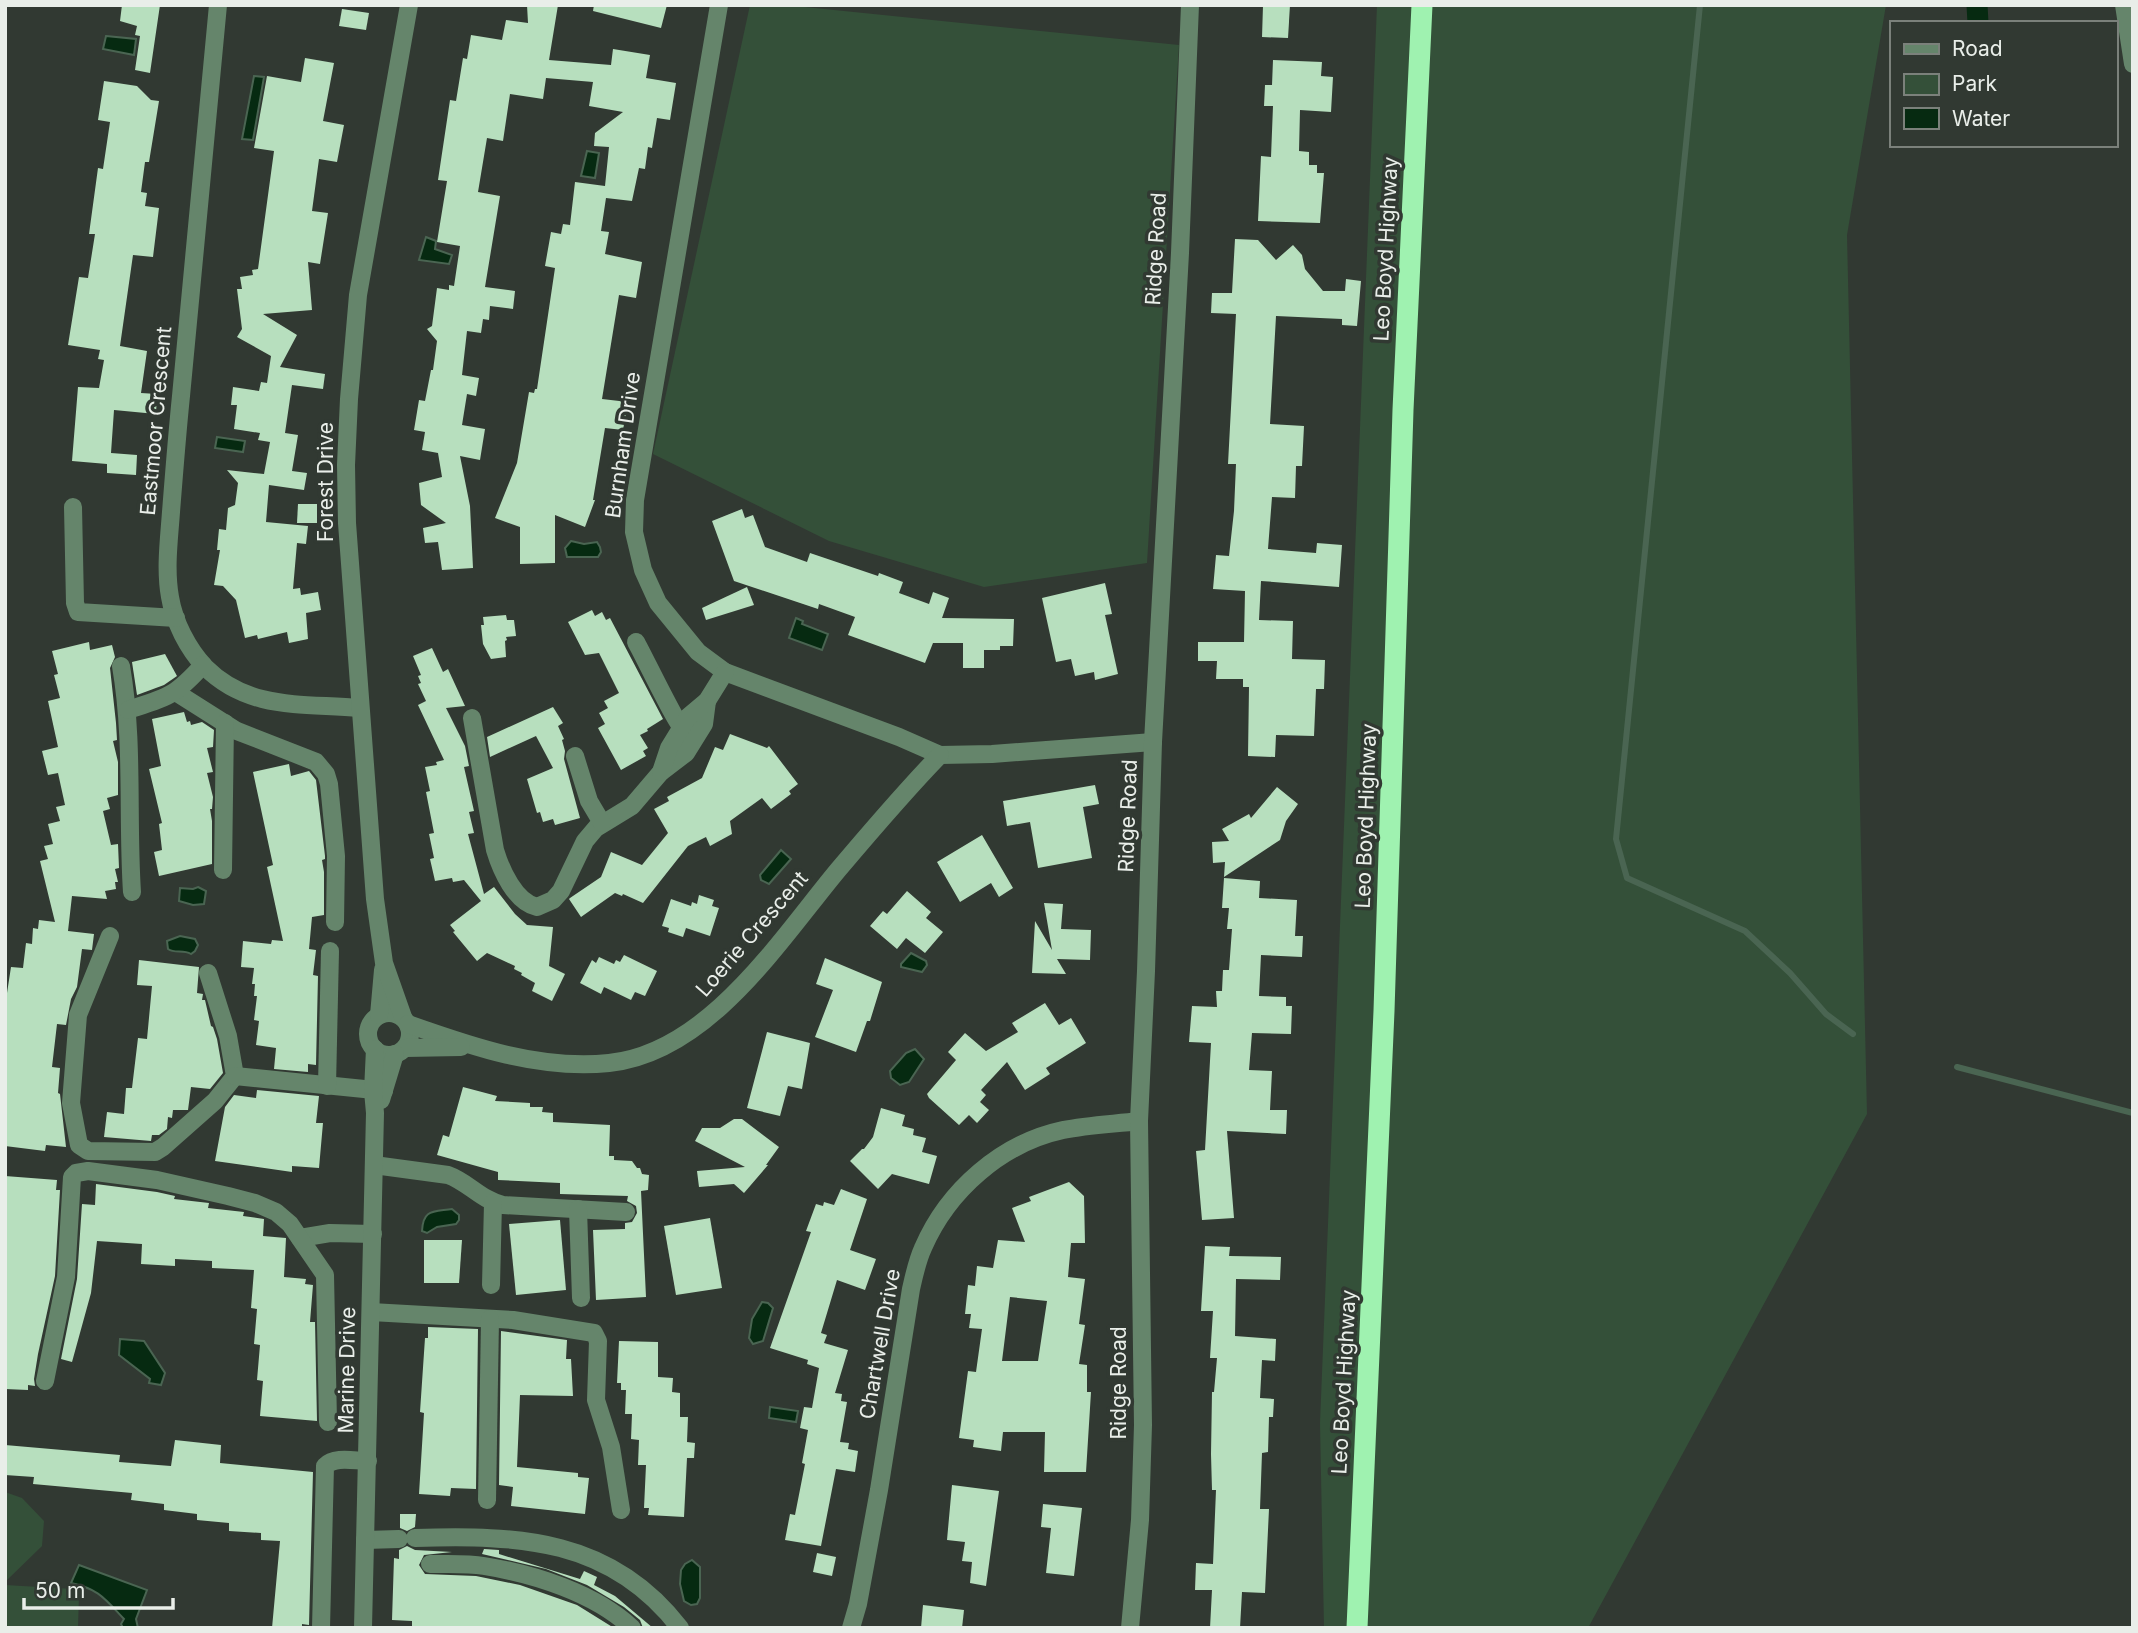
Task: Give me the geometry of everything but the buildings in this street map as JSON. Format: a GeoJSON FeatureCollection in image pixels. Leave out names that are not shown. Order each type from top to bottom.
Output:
{"type":"FeatureCollection","features":[{"type":"Feature","properties":{"kind":"highway","name":"Leo Boyd Highway"},"geometry":{"type":"LineString","coordinates":[[1357,1628],[1384,1011],[1403,410],[1422,5]]}},
{"type":"Feature","properties":{"kind":"street","name":"Eastmoor Crescent"},"geometry":{"type":"LineString","coordinates":[[218,5],[168,551],[168,578],[176,618],[187,642],[203,665],[225,685],[262,700],[290,705],[359,708]]}},
{"type":"Feature","properties":{"kind":"street","name":"Forest Drive"},"geometry":{"type":"LineString","coordinates":[[405,1020],[384,963],[375,899],[359,708],[346,465],[358,295],[409,5]]}},
{"type":"Feature","properties":{"kind":"street","name":"Burnham Drive"},"geometry":{"type":"LineString","coordinates":[[719,5],[635,500],[634,533],[643,570],[658,603],[698,652],[725,672],[940,755],[992,754],[1153,742]]}},
{"type":"Feature","properties":{"kind":"street","name":"Ridge Road"},"geometry":{"type":"LineString","coordinates":[[1130,1628],[1140,1520],[1143,1425],[1139,1121],[1153,742],[1180,253],[1189,5]]}},
{"type":"Feature","properties":{"kind":"street"},"geometry":{"type":"LineString","coordinates":[[2124,5],[2133,64]]}},
{"type":"Feature","properties":{"kind":"street"},"geometry":{"type":"LineString","coordinates":[[73,507],[75,603],[78,612],[176,618]]}},
{"type":"Feature","properties":{"kind":"street"},"geometry":{"type":"LineString","coordinates":[[636,642],[680,730],[696,740]]}},
{"type":"Feature","properties":{"kind":"street"},"geometry":{"type":"LineString","coordinates":[[128,710],[177,693],[203,665]]}},
{"type":"Feature","properties":{"kind":"street"},"geometry":{"type":"LineString","coordinates":[[121,666],[128,710],[132,892]]}},
{"type":"Feature","properties":{"kind":"street"},"geometry":{"type":"LineString","coordinates":[[661,772],[669,748],[680,730],[692,712],[707,701],[725,672]]}},
{"type":"Feature","properties":{"kind":"street"},"geometry":{"type":"LineString","coordinates":[[177,693],[237,731],[316,762],[326,774],[336,856],[335,922]]}},
{"type":"Feature","properties":{"kind":"street"},"geometry":{"type":"LineString","coordinates":[[472,718],[500,867],[523,901],[537,907],[553,900],[561,891],[585,841],[602,823],[632,806],[661,772],[687,753],[704,724],[707,701]]}},
{"type":"Feature","properties":{"kind":"street"},"geometry":{"type":"LineString","coordinates":[[223,870],[225,723]]}},
{"type":"Feature","properties":{"kind":"street","name":"Loerie Crescent"},"geometry":{"type":"LineString","coordinates":[[405,1020],[472,1046],[513,1057],[562,1063],[608,1064],[649,1054],[679,1041],[725,1003],[885,815],[940,755]]}},
{"type":"Feature","properties":{"kind":"street"},"geometry":{"type":"LineString","coordinates":[[575,756],[589,802],[602,823]]}},
{"type":"Feature","properties":{"kind":"street"},"geometry":{"type":"LineString","coordinates":[[110,936],[78,1015],[71,1103],[81,1149],[155,1152],[215,1101],[235,1076],[228,1036],[208,974]]}},
{"type":"Feature","properties":{"kind":"street"},"geometry":{"type":"LineString","coordinates":[[327,1086],[330,951]]}},
{"type":"Feature","properties":{"kind":"street","name":"Forest Drive"},"geometry":{"type":"LineString","coordinates":[[379,1015],[384,963]]}},
{"type":"Feature","properties":{"kind":"street"},"geometry":{"type":"LineString","coordinates":[[387,1012],[405,1020],[411,1032],[400,1051],[388,1055],[375,1049],[369,1041],[371,1022],[379,1015],[387,1012]]}},
{"type":"Feature","properties":{"kind":"street","name":"Loerie Crescent"},"geometry":{"type":"LineString","coordinates":[[400,1051],[472,1046]]}},
{"type":"Feature","properties":{"kind":"street","name":"Marine Drive"},"geometry":{"type":"LineString","coordinates":[[363,1628],[374,1166],[379,1091],[375,1049]]}},
{"type":"Feature","properties":{"kind":"street","name":"Marine Drive"},"geometry":{"type":"LineString","coordinates":[[379,1091],[400,1051]]}},
{"type":"Feature","properties":{"kind":"street"},"geometry":{"type":"LineString","coordinates":[[235,1076],[379,1091]]}},
{"type":"Feature","properties":{"kind":"street","name":"Chartwell Drive"},"geometry":{"type":"LineString","coordinates":[[851,1628],[879,1490],[911,1289],[920,1257],[932,1231],[970,1179],[1011,1150],[1063,1130],[1139,1121]]}},
{"type":"Feature","properties":{"kind":"street"},"geometry":{"type":"LineString","coordinates":[[374,1166],[458,1178],[492,1203],[626,1212]]}},
{"type":"Feature","properties":{"kind":"street"},"geometry":{"type":"LineString","coordinates":[[45,1381],[66,1277],[72,1177],[76,1173],[88,1171],[157,1180],[256,1203],[276,1212],[300,1238],[325,1275],[328,1422]]}},
{"type":"Feature","properties":{"kind":"street"},"geometry":{"type":"LineString","coordinates":[[491,1284],[492,1203]]}},
{"type":"Feature","properties":{"kind":"street"},"geometry":{"type":"LineString","coordinates":[[578,1209],[580,1298]]}},
{"type":"Feature","properties":{"kind":"street"},"geometry":{"type":"LineString","coordinates":[[300,1238],[330,1233],[373,1234]]}},
{"type":"Feature","properties":{"kind":"street"},"geometry":{"type":"LineString","coordinates":[[371,1312],[490,1319],[590,1331],[596,1336],[596,1400],[611,1447],[621,1510]]}},
{"type":"Feature","properties":{"kind":"street"},"geometry":{"type":"LineString","coordinates":[[487,1500],[490,1319]]}},
{"type":"Feature","properties":{"kind":"street"},"geometry":{"type":"LineString","coordinates":[[321,1628],[325,1466],[335,1460],[368,1461]]}},
{"type":"Feature","properties":{"kind":"street"},"geometry":{"type":"LineString","coordinates":[[365,1539],[500,1538],[537,1543],[590,1556],[620,1572],[645,1590],[680,1628]]}},
{"type":"Feature","properties":{"kind":"street"},"geometry":{"type":"LineString","coordinates":[[430,1564],[483,1566],[584,1594],[620,1616],[632,1628]]}},
{"type":"Feature","properties":{"kind":"green space"},"geometry":{"type":"Polygon","coordinates":[[[750,5],[785,5],[1179,45],[1147,563],[984,587],[829,541],[653,454],[750,5]]]}},
{"type":"Feature","properties":{"kind":"green space"},"geometry":{"type":"Polygon","coordinates":[[[1377,5],[1886,5],[1847,235],[1867,1114],[1588,1628],[1324,1628],[1320,1423],[1377,5]]]}},
{"type":"Feature","properties":{"kind":"green space"},"geometry":{"type":"Polygon","coordinates":[[[5,1492],[22,1498],[44,1521],[42,1546],[5,1582],[5,1492]]]}},
{"type":"Feature","properties":{"kind":"green space"},"geometry":{"type":"Polygon","coordinates":[[[5,1585],[73,1589],[79,1595],[78,1628],[5,1628],[5,1585]]]}},
{"type":"Feature","properties":{"kind":"water"},"geometry":{"type":"Polygon","coordinates":[[[106,36],[136,39],[134,55],[103,49],[106,36]]]}},
{"type":"Feature","properties":{"kind":"water"},"geometry":{"type":"Polygon","coordinates":[[[254,76],[264,77],[253,140],[242,139],[254,76]]]}},
{"type":"Feature","properties":{"kind":"water"},"geometry":{"type":"Polygon","coordinates":[[[587,151],[599,153],[595,178],[581,176],[587,151]]]}},
{"type":"Feature","properties":{"kind":"water"},"geometry":{"type":"Polygon","coordinates":[[[426,237],[436,241],[435,249],[452,255],[449,264],[419,260],[426,237]]]}},
{"type":"Feature","properties":{"kind":"water"},"geometry":{"type":"Polygon","coordinates":[[[217,437],[245,441],[243,452],[215,448],[217,437]]]}},
{"type":"Feature","properties":{"kind":"water"},"geometry":{"type":"Polygon","coordinates":[[[571,541],[584,544],[597,542],[601,552],[598,557],[567,557],[565,548],[571,541]]]}},
{"type":"Feature","properties":{"kind":"water"},"geometry":{"type":"Polygon","coordinates":[[[796,618],[803,621],[802,624],[828,634],[822,650],[789,638],[796,618]]]}},
{"type":"Feature","properties":{"kind":"water"},"geometry":{"type":"Polygon","coordinates":[[[781,850],[791,859],[769,884],[761,880],[760,875],[781,850]]]}},
{"type":"Feature","properties":{"kind":"water"},"geometry":{"type":"Polygon","coordinates":[[[198,887],[206,891],[204,904],[193,905],[179,901],[180,888],[198,887]]]}},
{"type":"Feature","properties":{"kind":"water"},"geometry":{"type":"Polygon","coordinates":[[[180,936],[195,939],[198,945],[195,951],[191,954],[168,949],[167,941],[180,936]]]}},
{"type":"Feature","properties":{"kind":"water"},"geometry":{"type":"Polygon","coordinates":[[[911,953],[926,961],[927,965],[922,972],[901,967],[911,953]]]}},
{"type":"Feature","properties":{"kind":"water"},"geometry":{"type":"Polygon","coordinates":[[[915,1049],[924,1059],[909,1082],[900,1085],[891,1078],[890,1071],[906,1053],[915,1049]]]}},
{"type":"Feature","properties":{"kind":"water"},"geometry":{"type":"Polygon","coordinates":[[[452,1209],[459,1215],[456,1224],[437,1227],[427,1233],[422,1231],[427,1215],[434,1211],[452,1209]]]}},
{"type":"Feature","properties":{"kind":"water"},"geometry":{"type":"Polygon","coordinates":[[[762,1302],[773,1308],[763,1341],[753,1344],[749,1338],[752,1319],[762,1302]]]}},
{"type":"Feature","properties":{"kind":"water"},"geometry":{"type":"Polygon","coordinates":[[[120,1339],[144,1341],[165,1373],[161,1385],[149,1383],[150,1379],[119,1355],[120,1339]]]}},
{"type":"Feature","properties":{"kind":"water"},"geometry":{"type":"Polygon","coordinates":[[[770,1407],[798,1411],[796,1422],[769,1418],[770,1407]]]}},
{"type":"Feature","properties":{"kind":"water"},"geometry":{"type":"Polygon","coordinates":[[[692,1560],[700,1567],[700,1598],[697,1604],[691,1605],[684,1601],[680,1584],[681,1570],[692,1560]]]}},
{"type":"Feature","properties":{"kind":"water"},"geometry":{"type":"Polygon","coordinates":[[[79,1565],[147,1590],[136,1619],[138,1628],[123,1628],[121,1624],[124,1619],[106,1600],[88,1588],[71,1583],[79,1565]]]}},
{"type":"Feature","properties":{"kind":"waterway"},"geometry":{"type":"LineString","coordinates":[[1700,5],[1616,839],[1627,878],[1745,931],[1790,973],[1826,1014],[1853,1034]]}},
{"type":"Feature","properties":{"kind":"waterway"},"geometry":{"type":"LineString","coordinates":[[1977,5],[1978,21]]}},
{"type":"Feature","properties":{"kind":"waterway"},"geometry":{"type":"LineString","coordinates":[[1957,1067],[2133,1113]]}}]}
